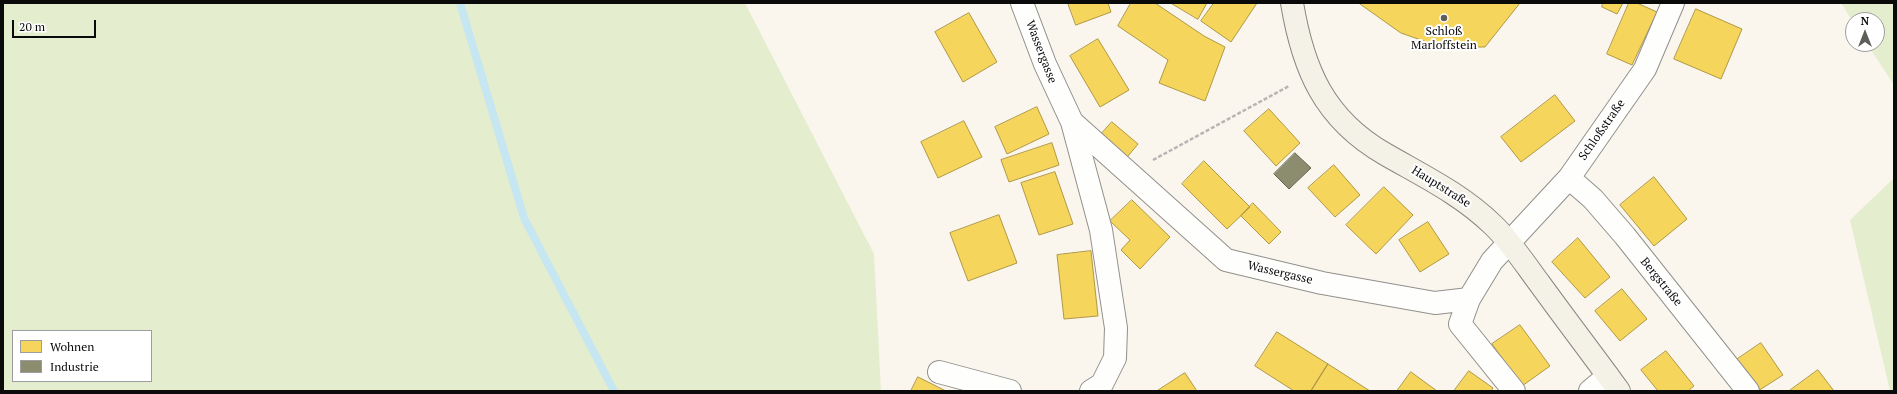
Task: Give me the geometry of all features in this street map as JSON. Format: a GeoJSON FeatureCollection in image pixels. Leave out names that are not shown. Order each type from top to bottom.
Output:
{"type":"FeatureCollection","features":[{"type":"Feature","properties":{"kind":"main road","name":"Hauptstraße"},"geometry":{"type":"LineString","coordinates":[[1292,3],[1301,46],[1311,74],[1327,104],[1355,134],[1384,154],[1461,197],[1494,226],[1508,242],[1614,383]]}},
{"type":"Feature","properties":{"kind":"street","name":"Wassergasse"},"geometry":{"type":"LineString","coordinates":[[1022,3],[1044,64],[1072,122],[1101,230],[1116,328],[1115,358],[1102,384],[1090,391]]}},
{"type":"Feature","properties":{"kind":"street","name":"Schloßstraße"},"geometry":{"type":"LineString","coordinates":[[1508,242],[1569,178],[1645,69],[1673,3]]}},
{"type":"Feature","properties":{"kind":"street","name":"Wassergasse"},"geometry":{"type":"LineString","coordinates":[[1072,122],[1128,174],[1226,260],[1322,283],[1435,303],[1469,299]]}},
{"type":"Feature","properties":{"kind":"street","name":"Bergstraße"},"geometry":{"type":"LineString","coordinates":[[1569,178],[1593,199],[1625,236],[1748,391]]}},
{"type":"Feature","properties":{"kind":"street"},"geometry":{"type":"LineString","coordinates":[[1508,242],[1492,261],[1469,299],[1460,324],[1514,391]]}},
{"type":"Feature","properties":{"kind":"street"},"geometry":{"type":"LineString","coordinates":[[940,372],[1010,391]]}},
{"type":"Feature","properties":{"kind":"street"},"geometry":{"type":"LineString","coordinates":[[1590,391],[1614,383]]}},
{"type":"Feature","properties":{"kind":"path"},"geometry":{"type":"LineString","coordinates":[[1128,174],[1311,74]]}},
{"type":"Feature","properties":{"kind":"green space"},"geometry":{"type":"Polygon","coordinates":[[[3,3],[745,3],[874,254],[881,391],[3,391],[3,3]]]}},
{"type":"Feature","properties":{"kind":"green space"},"geometry":{"type":"Polygon","coordinates":[[[1841,3],[1894,3],[1894,85],[1872,52],[1885,52],[1885,12],[1847,12],[1841,3]]]}},
{"type":"Feature","properties":{"kind":"green space"},"geometry":{"type":"Polygon","coordinates":[[[1894,178],[1894,391],[1890,391],[1850,220],[1894,178]]]}},
{"type":"Feature","properties":{"kind":"building: Wohnen"},"geometry":{"type":"Polygon","coordinates":[[[1068,3],[1108,3],[1111,12],[1076,25],[1068,3]]]}},
{"type":"Feature","properties":{"kind":"building: Wohnen"},"geometry":{"type":"Polygon","coordinates":[[[1131,3],[1155,3],[1204,36],[1225,47],[1205,101],[1159,83],[1168,60],[1118,26],[1131,3]]]}},
{"type":"Feature","properties":{"kind":"building: Wohnen"},"geometry":{"type":"Polygon","coordinates":[[[1171,3],[1207,3],[1198,19],[1171,3]]]}},
{"type":"Feature","properties":{"kind":"building: Wohnen"},"geometry":{"type":"Polygon","coordinates":[[[1214,3],[1257,3],[1231,42],[1201,21],[1214,3]]]}},
{"type":"Feature","properties":{"kind":"building: Wohnen","name":"Schloß Marloffstein"},"geometry":{"type":"Polygon","coordinates":[[[1359,3],[1520,3],[1485,47],[1441,47],[1401,33],[1359,3]]]}},
{"type":"Feature","properties":{"kind":"building: Wohnen"},"geometry":{"type":"Polygon","coordinates":[[[1603,3],[1623,3],[1617,14],[1602,7],[1603,3]]]}},
{"type":"Feature","properties":{"kind":"building: Wohnen"},"geometry":{"type":"Polygon","coordinates":[[[1629,3],[1637,3],[1657,12],[1632,65],[1607,54],[1629,3]]]}},
{"type":"Feature","properties":{"kind":"building: Wohnen"},"geometry":{"type":"Polygon","coordinates":[[[1696,9],[1742,29],[1721,79],[1674,59],[1696,9]]]}},
{"type":"Feature","properties":{"kind":"building: Wohnen"},"geometry":{"type":"Polygon","coordinates":[[[969,13],[997,62],[963,82],[935,32],[969,13]]]}},
{"type":"Feature","properties":{"kind":"building: Wohnen"},"geometry":{"type":"Polygon","coordinates":[[[1098,39],[1129,90],[1100,107],[1070,56],[1098,39]]]}},
{"type":"Feature","properties":{"kind":"building: Wohnen"},"geometry":{"type":"Polygon","coordinates":[[[1555,95],[1575,121],[1521,162],[1501,137],[1555,95]]]}},
{"type":"Feature","properties":{"kind":"building: Wohnen"},"geometry":{"type":"Polygon","coordinates":[[[1037,107],[1049,134],[1007,154],[995,127],[1037,107]]]}},
{"type":"Feature","properties":{"kind":"building: Wohnen"},"geometry":{"type":"Polygon","coordinates":[[[1269,109],[1300,143],[1276,166],[1244,131],[1269,109]]]}},
{"type":"Feature","properties":{"kind":"building: Wohnen"},"geometry":{"type":"Polygon","coordinates":[[[964,121],[982,157],[938,178],[921,142],[964,121]]]}},
{"type":"Feature","properties":{"kind":"building: Wohnen"},"geometry":{"type":"Polygon","coordinates":[[[1112,122],[1138,144],[1123,162],[1096,140],[1112,122]]]}},
{"type":"Feature","properties":{"kind":"building: Wohnen"},"geometry":{"type":"Polygon","coordinates":[[[1052,143],[1059,165],[1009,182],[1001,160],[1052,143]]]}},
{"type":"Feature","properties":{"kind":"building: Wohnen"},"geometry":{"type":"Polygon","coordinates":[[[1204,161],[1250,207],[1227,229],[1182,184],[1204,161]]]}},
{"type":"Feature","properties":{"kind":"building: Wohnen"},"geometry":{"type":"Polygon","coordinates":[[[1334,165],[1360,195],[1335,217],[1308,188],[1334,165]]]}},
{"type":"Feature","properties":{"kind":"building: Wohnen"},"geometry":{"type":"Polygon","coordinates":[[[1055,172],[1073,224],[1039,235],[1021,183],[1055,172]]]}},
{"type":"Feature","properties":{"kind":"building: Wohnen"},"geometry":{"type":"Polygon","coordinates":[[[1654,177],[1687,219],[1654,246],[1620,205],[1654,177]]]}},
{"type":"Feature","properties":{"kind":"building: Wohnen"},"geometry":{"type":"Polygon","coordinates":[[[1384,187],[1413,215],[1376,254],[1346,225],[1384,187]]]}},
{"type":"Feature","properties":{"kind":"building: Wohnen"},"geometry":{"type":"Polygon","coordinates":[[[1132,200],[1170,237],[1140,269],[1121,250],[1130,240],[1110,221],[1132,200]]]}},
{"type":"Feature","properties":{"kind":"building: Wohnen"},"geometry":{"type":"Polygon","coordinates":[[[1253,203],[1281,232],[1269,244],[1241,216],[1253,203]]]}},
{"type":"Feature","properties":{"kind":"building: Wohnen"},"geometry":{"type":"Polygon","coordinates":[[[999,215],[1017,263],[968,281],[950,233],[999,215]]]}},
{"type":"Feature","properties":{"kind":"building: Wohnen"},"geometry":{"type":"Polygon","coordinates":[[[1428,222],[1449,254],[1420,272],[1399,240],[1428,222]]]}},
{"type":"Feature","properties":{"kind":"building: Wohnen"},"geometry":{"type":"Polygon","coordinates":[[[1578,238],[1610,277],[1585,298],[1552,262],[1578,238]]]}},
{"type":"Feature","properties":{"kind":"building: Wohnen"},"geometry":{"type":"Polygon","coordinates":[[[1091,251],[1098,316],[1064,319],[1057,255],[1091,251]]]}},
{"type":"Feature","properties":{"kind":"building: Wohnen"},"geometry":{"type":"Polygon","coordinates":[[[1622,289],[1647,319],[1620,341],[1595,311],[1622,289]]]}},
{"type":"Feature","properties":{"kind":"building: Wohnen"},"geometry":{"type":"Polygon","coordinates":[[[1520,325],[1550,366],[1522,386],[1492,344],[1520,325]]]}},
{"type":"Feature","properties":{"kind":"building: Wohnen"},"geometry":{"type":"Polygon","coordinates":[[[1277,332],[1328,364],[1311,391],[1294,391],[1255,366],[1277,332]]]}},
{"type":"Feature","properties":{"kind":"building: Wohnen"},"geometry":{"type":"Polygon","coordinates":[[[1761,343],[1783,375],[1758,391],[1736,360],[1761,343]]]}},
{"type":"Feature","properties":{"kind":"building: Wohnen"},"geometry":{"type":"Polygon","coordinates":[[[1666,351],[1694,386],[1688,391],[1658,391],[1641,370],[1666,351]]]}},
{"type":"Feature","properties":{"kind":"building: Wohnen"},"geometry":{"type":"Polygon","coordinates":[[[1328,364],[1370,391],[1311,391],[1328,364]]]}},
{"type":"Feature","properties":{"kind":"building: Wohnen"},"geometry":{"type":"Polygon","coordinates":[[[1818,370],[1834,391],[1789,391],[1818,370]]]}},
{"type":"Feature","properties":{"kind":"building: Wohnen"},"geometry":{"type":"Polygon","coordinates":[[[1469,371],[1493,388],[1491,391],[1454,391],[1469,371]]]}},
{"type":"Feature","properties":{"kind":"building: Wohnen"},"geometry":{"type":"Polygon","coordinates":[[[1411,372],[1437,391],[1397,391],[1411,372]]]}},
{"type":"Feature","properties":{"kind":"building: Wohnen"},"geometry":{"type":"Polygon","coordinates":[[[1185,373],[1197,391],[1157,391],[1185,373]]]}},
{"type":"Feature","properties":{"kind":"building: Wohnen"},"geometry":{"type":"Polygon","coordinates":[[[918,377],[946,391],[911,391],[918,377]]]}},
{"type":"Feature","properties":{"kind":"building: Industrie"},"geometry":{"type":"Polygon","coordinates":[[[1295,153],[1311,168],[1289,189],[1274,174],[1295,153]]]}},
{"type":"Feature","properties":{"kind":"waterway"},"geometry":{"type":"LineString","coordinates":[[460,3],[524,218],[614,391]]}},
{"type":"Feature","properties":{"kind":"place","name":"Schloß Marloffstein"},"geometry":{"type":"Point","coordinates":[1444,18]}}]}
